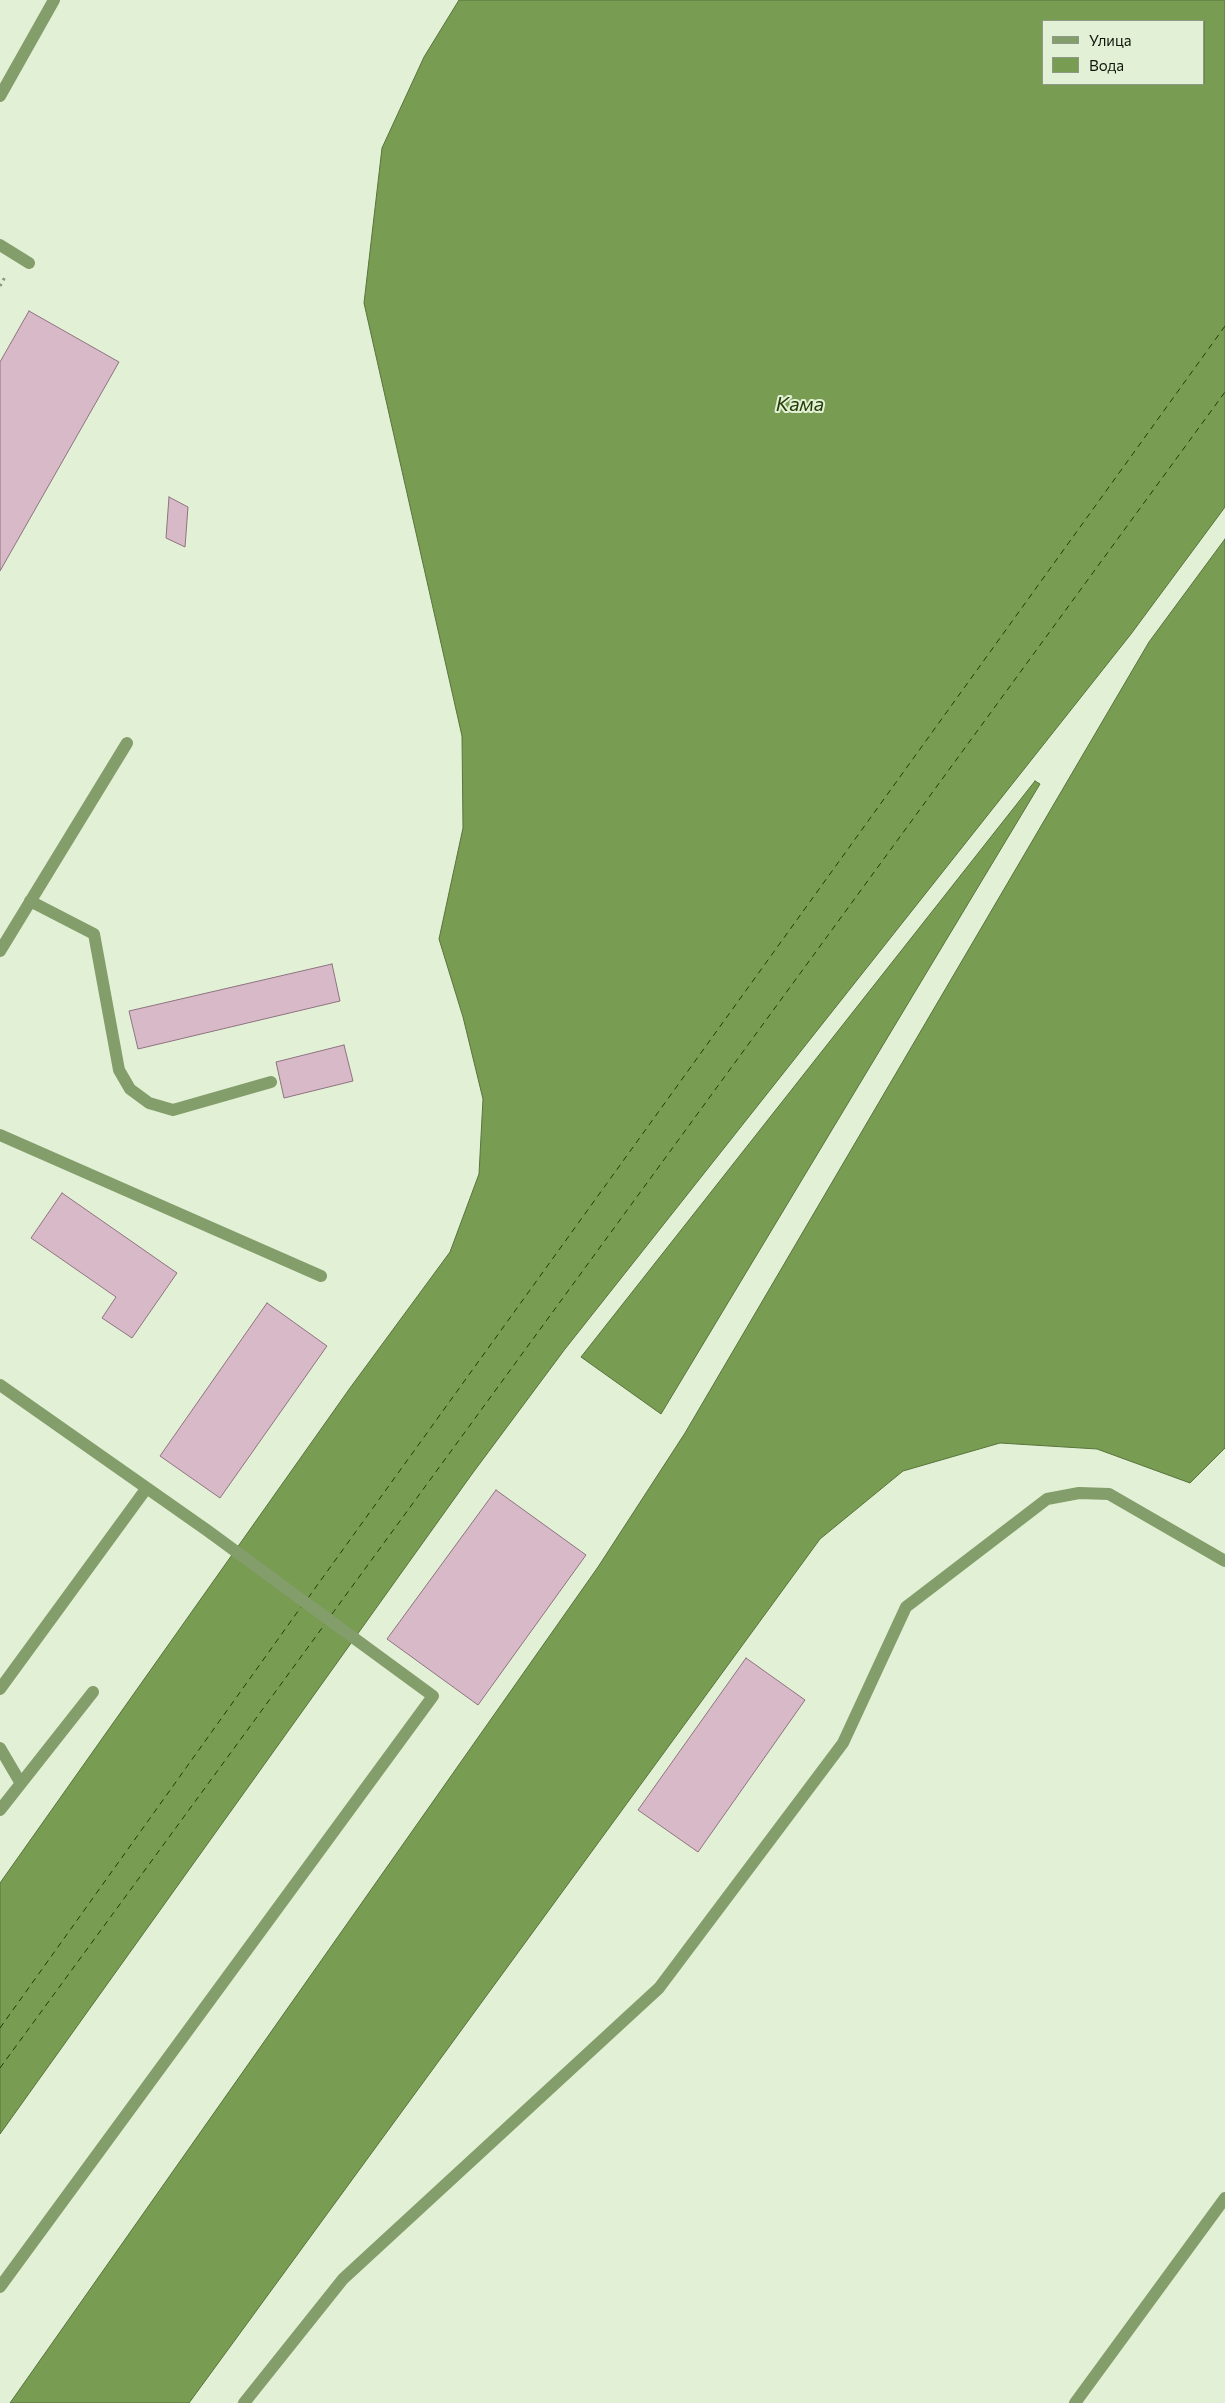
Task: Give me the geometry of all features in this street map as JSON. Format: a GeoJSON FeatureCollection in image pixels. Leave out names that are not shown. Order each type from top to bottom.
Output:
{"type":"FeatureCollection","features":[{"type":"Feature","properties":{"kind":"street"},"geometry":{"type":"LineString","coordinates":[[0,96],[54,0]]}},
{"type":"Feature","properties":{"kind":"street"},"geometry":{"type":"LineString","coordinates":[[0,245],[30,263]]}},
{"type":"Feature","properties":{"kind":"street"},"geometry":{"type":"LineString","coordinates":[[0,951],[127,743]]}},
{"type":"Feature","properties":{"kind":"street"},"geometry":{"type":"LineString","coordinates":[[30,902],[94,934],[119,1070],[130,1089],[148,1103],[173,1110],[271,1082]]}},
{"type":"Feature","properties":{"kind":"street"},"geometry":{"type":"LineString","coordinates":[[0,1135],[321,1276]]}},
{"type":"Feature","properties":{"kind":"street"},"geometry":{"type":"LineString","coordinates":[[0,1386],[208,1531],[433,1696],[0,2287]]}},
{"type":"Feature","properties":{"kind":"street"},"geometry":{"type":"LineString","coordinates":[[0,1689],[146,1489]]}},
{"type":"Feature","properties":{"kind":"street"},"geometry":{"type":"LineString","coordinates":[[244,2403],[343,2279],[659,1988],[843,1743],[906,1607],[1047,1499],[1079,1494],[1109,1494],[1225,1561]]}},
{"type":"Feature","properties":{"kind":"street"},"geometry":{"type":"LineString","coordinates":[[0,1810],[20,1782],[93,1692]]}},
{"type":"Feature","properties":{"kind":"street"},"geometry":{"type":"LineString","coordinates":[[0,1748],[20,1782]]}},
{"type":"Feature","properties":{"kind":"street"},"geometry":{"type":"LineString","coordinates":[[1075,2403],[1225,2198]]}},
{"type":"Feature","properties":{"kind":"water","name":"Кама"},"geometry":{"type":"Polygon","coordinates":[[[459,0],[1225,0],[1225,507],[1131,634],[565,1349],[472,1474],[0,2134],[0,1883],[350,1388],[450,1252],[479,1174],[483,1099],[463,1017],[439,939],[463,828],[462,736],[364,303],[382,148],[424,57],[459,0]]]}},
{"type":"Feature","properties":{"kind":"water"},"geometry":{"type":"Polygon","coordinates":[[[1225,539],[1225,1448],[1190,1483],[1097,1449],[1000,1443],[903,1471],[820,1539],[189,2403],[10,2403],[598,1567],[685,1433],[1149,642],[1225,539]]]}},
{"type":"Feature","properties":{"kind":"water"},"geometry":{"type":"Polygon","coordinates":[[[1035,781],[1040,784],[661,1414],[581,1357],[1035,781]]]}},
{"type":"Feature","properties":{"kind":"building"},"geometry":{"type":"Polygon","coordinates":[[[29,311],[119,362],[0,571],[0,362],[29,311]]]}},
{"type":"Feature","properties":{"kind":"building"},"geometry":{"type":"Polygon","coordinates":[[[169,497],[188,507],[185,547],[166,538],[169,497]]]}},
{"type":"Feature","properties":{"kind":"building"},"geometry":{"type":"Polygon","coordinates":[[[332,964],[340,1001],[138,1049],[129,1011],[332,964]]]}},
{"type":"Feature","properties":{"kind":"building"},"geometry":{"type":"Polygon","coordinates":[[[344,1045],[353,1081],[284,1098],[276,1062],[344,1045]]]}},
{"type":"Feature","properties":{"kind":"building"},"geometry":{"type":"Polygon","coordinates":[[[62,1193],[177,1273],[132,1338],[102,1318],[116,1297],[31,1238],[62,1193]]]}},
{"type":"Feature","properties":{"kind":"building"},"geometry":{"type":"Polygon","coordinates":[[[267,1303],[327,1346],[220,1498],[160,1456],[267,1303]]]}},
{"type":"Feature","properties":{"kind":"building"},"geometry":{"type":"Polygon","coordinates":[[[496,1490],[586,1555],[478,1705],[387,1639],[496,1490]]]}},
{"type":"Feature","properties":{"kind":"building"},"geometry":{"type":"Polygon","coordinates":[[[746,1658],[805,1700],[698,1852],[638,1810],[746,1658]]]}},
{"type":"Feature","properties":{"kind":"ferry route"},"geometry":{"type":"LineString","coordinates":[[308,1598],[1225,326]]}},
{"type":"Feature","properties":{"kind":"ferry route"},"geometry":{"type":"LineString","coordinates":[[332,1614],[1225,392]]}},
{"type":"Feature","properties":{"kind":"ferry route"},"geometry":{"type":"LineString","coordinates":[[0,2028],[301,1607]]}},
{"type":"Feature","properties":{"kind":"ferry route"},"geometry":{"type":"LineString","coordinates":[[0,2068],[325,1624]]}}]}
